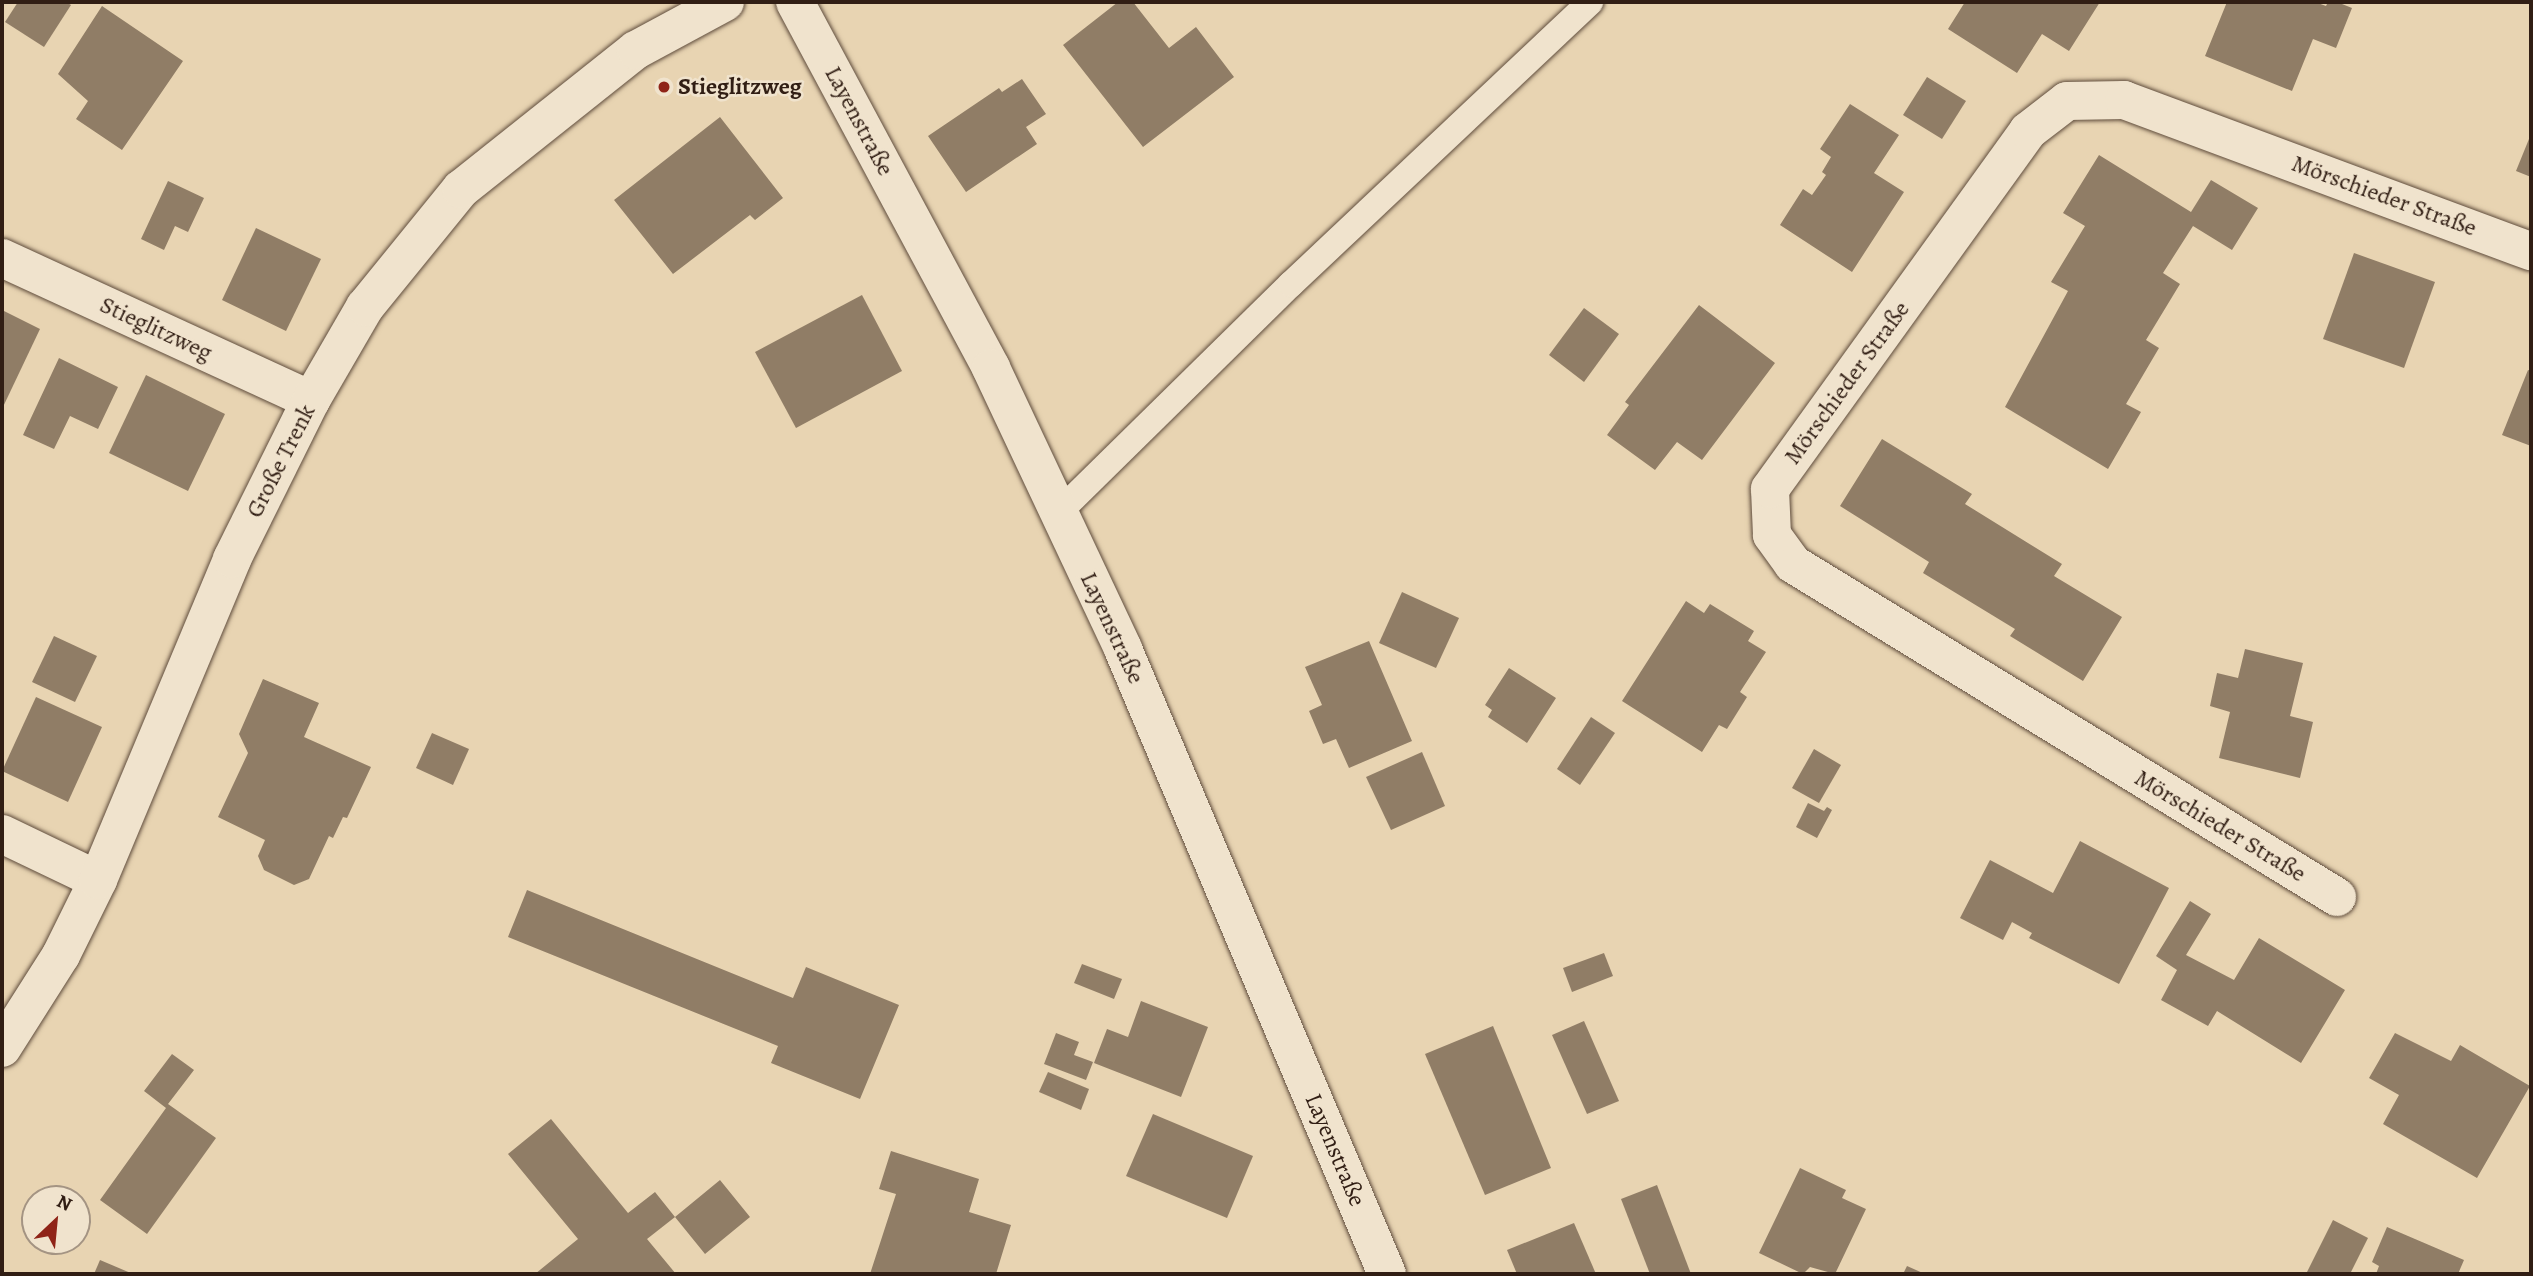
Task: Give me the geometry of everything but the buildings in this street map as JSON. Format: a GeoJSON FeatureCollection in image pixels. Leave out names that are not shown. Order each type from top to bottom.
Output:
{"type":"FeatureCollection","features":[{"type":"Feature","properties":{"kind":"street","name":"Große Trenk"},"geometry":{"type":"LineString","coordinates":[[2,1048],[61,955],[98,880],[232,559],[311,400],[365,307],[461,189],[636,50],[725,2]]}},
{"type":"Feature","properties":{"kind":"street","name":"Layenstraße"},"geometry":{"type":"LineString","coordinates":[[795,2],[991,368],[1123,649],[1387,1274]]}},
{"type":"Feature","properties":{"kind":"street","name":"Mörschieder Straße"},"geometry":{"type":"LineString","coordinates":[[2336,897],[1793,564],[1772,535],[1770,489],[2028,131],[2067,101],[2124,100],[2531,251]]}},
{"type":"Feature","properties":{"kind":"street","name":"Stieglitzweg"},"geometry":{"type":"LineString","coordinates":[[2,258],[311,400]]}},
{"type":"Feature","properties":{"kind":"street"},"geometry":{"type":"LineString","coordinates":[[2,834],[98,880]]}},
{"type":"Feature","properties":{"kind":"lane"},"geometry":{"type":"LineString","coordinates":[[1059,512],[1291,284],[1590,2]]}},
{"type":"Feature","properties":{"kind":"place","name":"Stieglitzweg"},"geometry":{"type":"Point","coordinates":[664,87]}}]}
